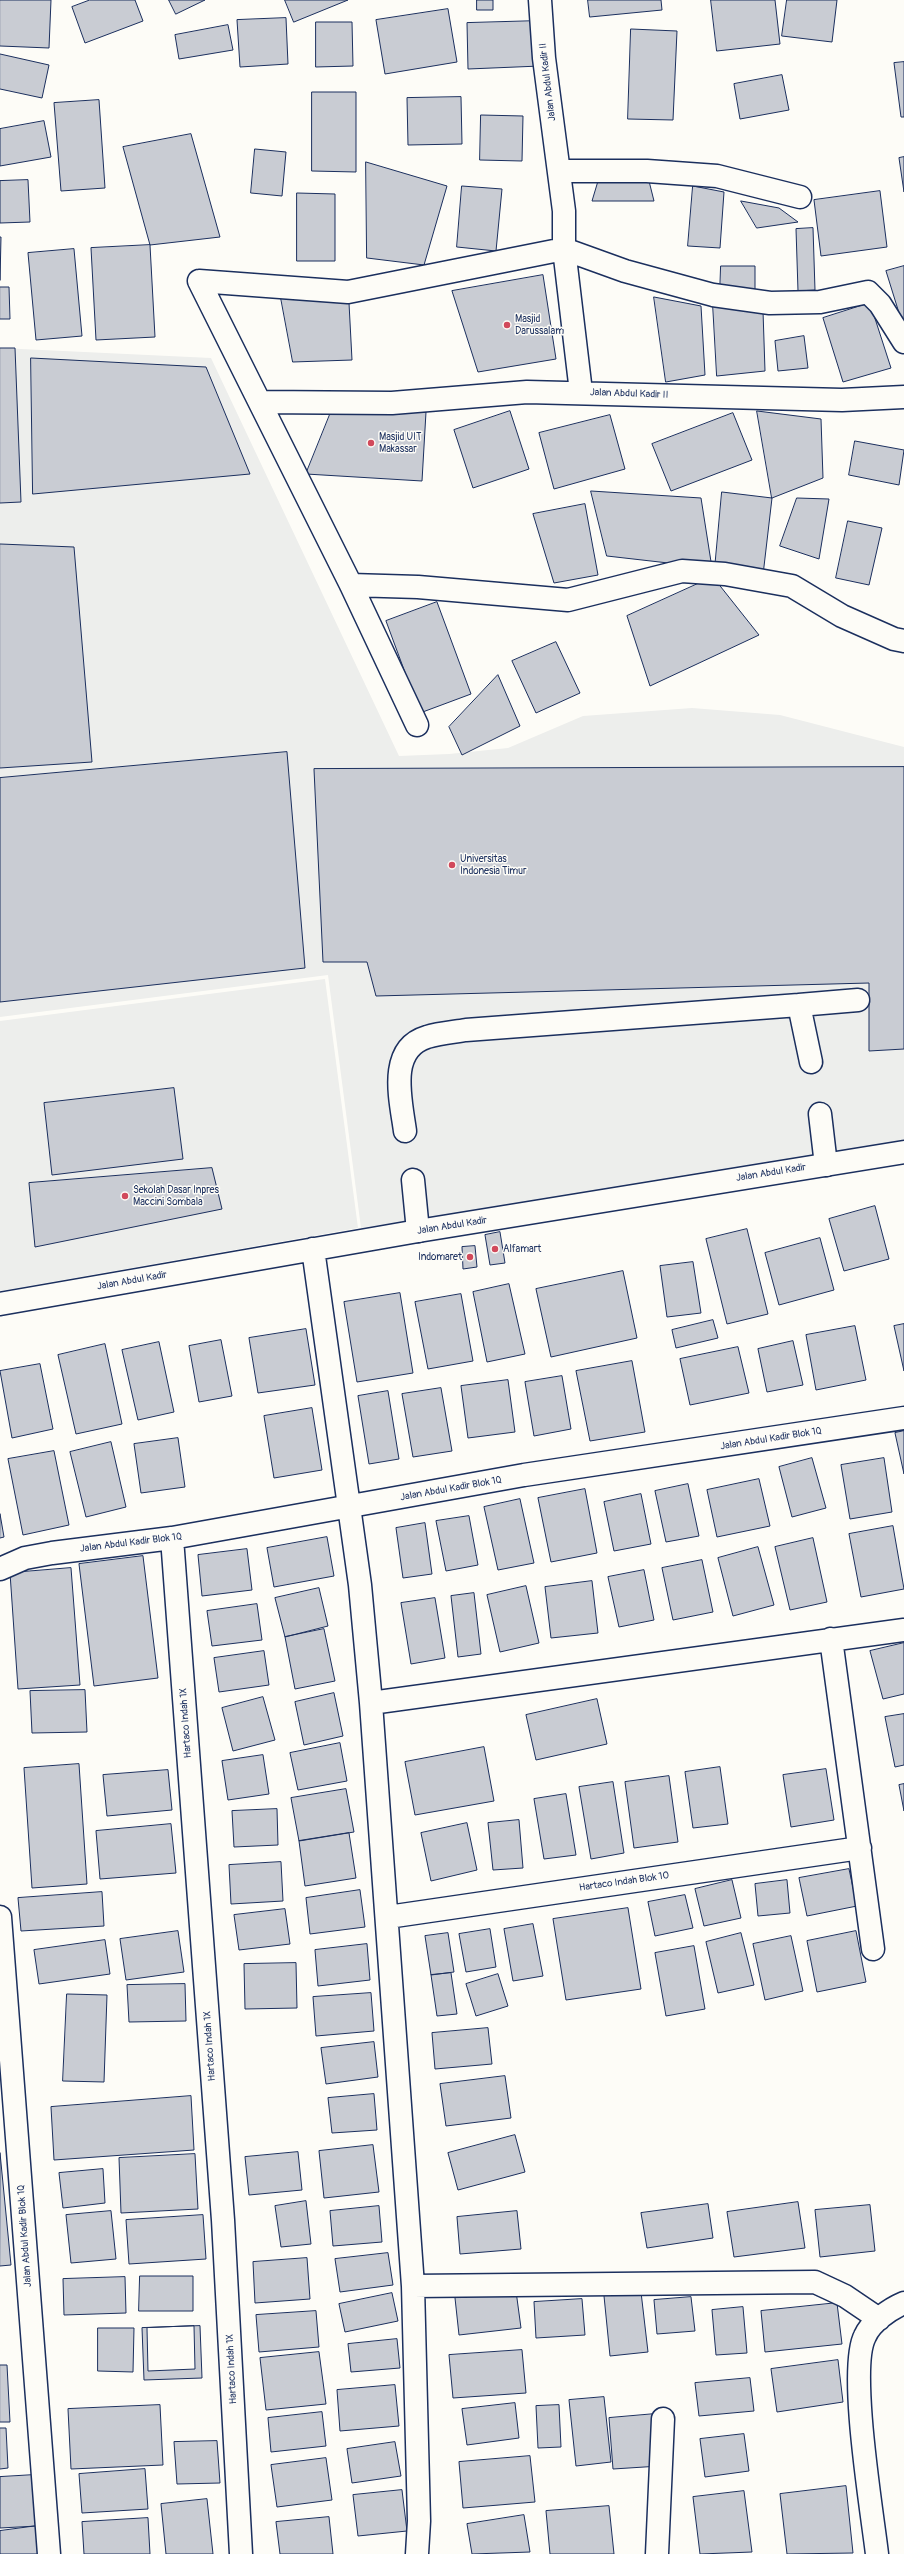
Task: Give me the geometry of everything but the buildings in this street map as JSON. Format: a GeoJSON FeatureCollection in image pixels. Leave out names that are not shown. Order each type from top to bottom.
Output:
{"type":"FeatureCollection","features":[{"type":"Feature","properties":{"kind":"street","name":"Jalan Abdul Kadir II"},"geometry":{"type":"LineString","coordinates":[[540,0],[544,58],[564,211],[564,249],[581,392],[842,400],[904,397]]}},
{"type":"Feature","properties":{"kind":"street"},"geometry":{"type":"LineString","coordinates":[[559,171],[647,171],[717,176],[800,197]]}},
{"type":"Feature","properties":{"kind":"street"},"geometry":{"type":"LineString","coordinates":[[417,725],[351,585],[199,281],[348,292],[564,249],[624,271],[713,295],[770,302],[820,302],[868,292],[880,304],[904,342]]}},
{"type":"Feature","properties":{"kind":"street"},"geometry":{"type":"LineString","coordinates":[[260,402],[392,403],[527,392],[581,392]]}},
{"type":"Feature","properties":{"kind":"street"},"geometry":{"type":"LineString","coordinates":[[351,585],[418,587],[568,600],[682,571],[725,574],[792,586],[842,616],[894,639],[904,641]]}},
{"type":"Feature","properties":{"kind":"street"},"geometry":{"type":"LineString","coordinates":[[405,1131],[399,1080],[403,1058],[412,1044],[427,1037],[466,1030],[858,1000]]}},
{"type":"Feature","properties":{"kind":"street"},"geometry":{"type":"LineString","coordinates":[[800,1005],[811,1062]]}},
{"type":"Feature","properties":{"kind":"street"},"geometry":{"type":"LineString","coordinates":[[820,1114],[826,1165]]}},
{"type":"Feature","properties":{"kind":"street","name":"Jalan Abdul Kadir"},"geometry":{"type":"LineString","coordinates":[[0,1304],[418,1231],[904,1152]]}},
{"type":"Feature","properties":{"kind":"street"},"geometry":{"type":"LineString","coordinates":[[413,1180],[418,1231]]}},
{"type":"Feature","properties":{"kind":"street"},"geometry":{"type":"LineString","coordinates":[[313,1249],[360,1585],[371,1703],[388,1917],[413,2286],[419,2521],[417,2554]]}},
{"type":"Feature","properties":{"kind":"street","name":"Jalan Abdul Kadir Blok 1Q"},"geometry":{"type":"LineString","coordinates":[[0,1569],[25,1558],[52,1553],[172,1538],[524,1475],[904,1418]]}},
{"type":"Feature","properties":{"kind":"street","name":"Hartaco Indah 1X"},"geometry":{"type":"LineString","coordinates":[[172,1538],[223,2220],[241,2554]]}},
{"type":"Feature","properties":{"kind":"street"},"geometry":{"type":"LineString","coordinates":[[371,1703],[904,1630]]}},
{"type":"Feature","properties":{"kind":"street"},"geometry":{"type":"LineString","coordinates":[[831,1639],[873,1949]]}},
{"type":"Feature","properties":{"kind":"street","name":"Hartaco Indah Blok 1O"},"geometry":{"type":"LineString","coordinates":[[388,1917],[860,1848]]}},
{"type":"Feature","properties":{"kind":"street","name":"Jalan Abdul Kadir Blok 1Q"},"geometry":{"type":"LineString","coordinates":[[0,1917],[49,2554]]}},
{"type":"Feature","properties":{"kind":"street"},"geometry":{"type":"LineString","coordinates":[[413,2286],[814,2282],[845,2296],[879,2318]]}},
{"type":"Feature","properties":{"kind":"street"},"geometry":{"type":"LineString","coordinates":[[877,2554],[859,2394],[860,2362],[864,2336],[879,2318],[904,2303]]}},
{"type":"Feature","properties":{"kind":"street"},"geometry":{"type":"LineString","coordinates":[[657,2554],[663,2419]]}},
{"type":"Feature","properties":{"kind":"shaded area","name":"Universitas Indonesia Timur"},"geometry":{"type":"Polygon","coordinates":[[[0,348],[211,358],[399,756],[449,754],[508,748],[583,716],[692,708],[780,715],[904,747],[904,1142],[361,1228],[328,975],[0,1017],[0,348]]]}},
{"type":"Feature","properties":{"kind":"shaded area"},"geometry":{"type":"Polygon","coordinates":[[[325,979],[358,1228],[0,1291],[0,1021],[325,979]]]}},
{"type":"Feature","properties":{"kind":"place","name":"Masjid Darussalam"},"geometry":{"type":"Point","coordinates":[507,325]}},
{"type":"Feature","properties":{"kind":"place","name":"Masjid UIT Makassar"},"geometry":{"type":"Point","coordinates":[371,443]}},
{"type":"Feature","properties":{"kind":"place","name":"Universitas Indonesia Timur"},"geometry":{"type":"Point","coordinates":[452,865]}},
{"type":"Feature","properties":{"kind":"place","name":"Sekolah Dasar Inpres Maccini Sombala"},"geometry":{"type":"Point","coordinates":[125,1196]}},
{"type":"Feature","properties":{"kind":"place","name":"Alfamart"},"geometry":{"type":"Point","coordinates":[495,1249]}},
{"type":"Feature","properties":{"kind":"place","name":"Indomaret"},"geometry":{"type":"Point","coordinates":[470,1257]}}]}
